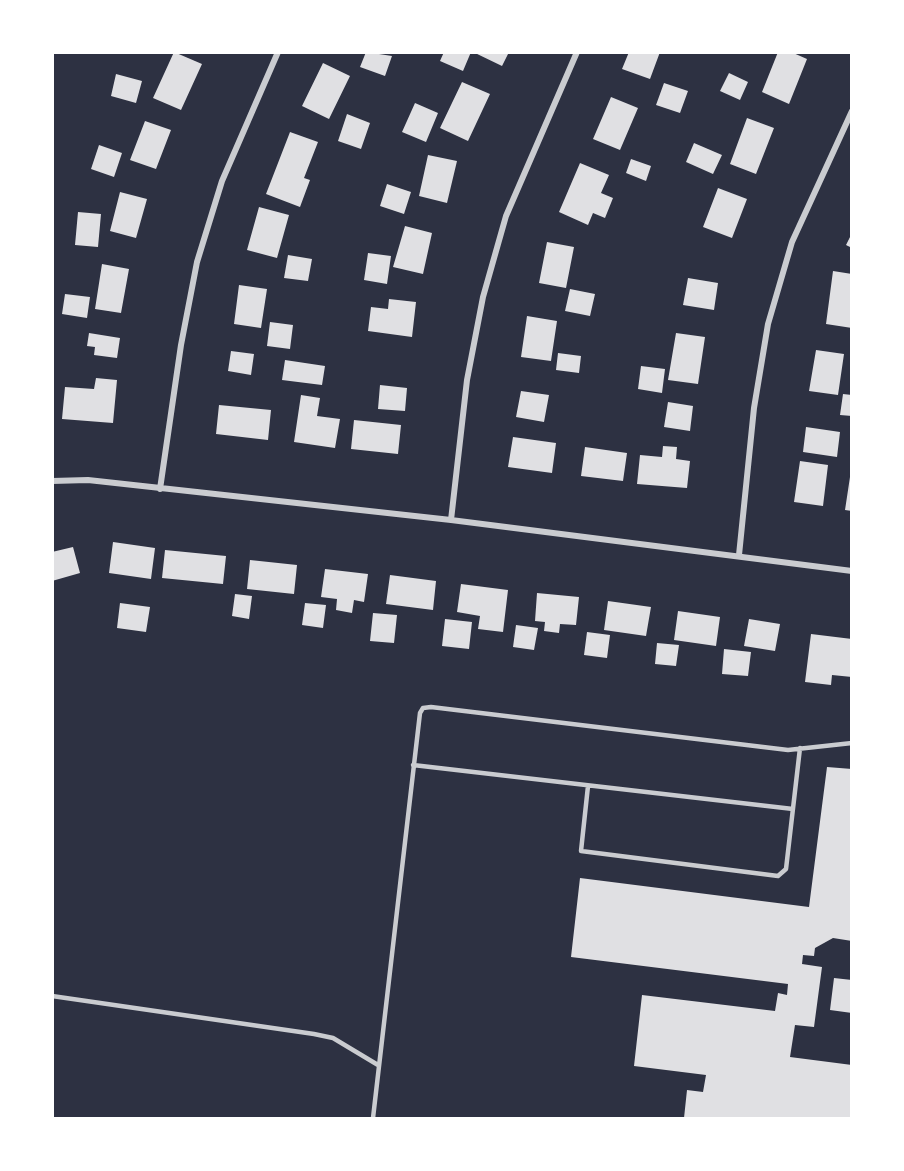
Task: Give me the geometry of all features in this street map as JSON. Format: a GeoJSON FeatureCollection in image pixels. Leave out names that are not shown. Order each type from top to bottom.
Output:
{"type":"FeatureCollection","features":[{"type":"Feature","properties":{"kind":"street"},"geometry":{"type":"LineString","coordinates":[[160,489],[181,345],[197,262],[222,181],[278,52]]}},
{"type":"Feature","properties":{"kind":"street"},"geometry":{"type":"LineString","coordinates":[[451,520],[467,380],[483,297],[506,216],[577,52]]}},
{"type":"Feature","properties":{"kind":"street"},"geometry":{"type":"LineString","coordinates":[[739,555],[754,408],[768,324],[792,242],[852,111]]}},
{"type":"Feature","properties":{"kind":"street"},"geometry":{"type":"LineString","coordinates":[[52,481],[88,480],[451,520],[852,571]]}},
{"type":"Feature","properties":{"kind":"lane"},"geometry":{"type":"LineString","coordinates":[[380,1119],[373,1118],[378,1065],[413,765],[420,713],[423,708],[431,707],[788,750],[852,743]]}},
{"type":"Feature","properties":{"kind":"lane"},"geometry":{"type":"LineString","coordinates":[[588,786],[581,851],[778,876],[786,869],[800,748]]}},
{"type":"Feature","properties":{"kind":"lane"},"geometry":{"type":"LineString","coordinates":[[413,765],[793,810]]}},
{"type":"Feature","properties":{"kind":"lane"},"geometry":{"type":"LineString","coordinates":[[52,996],[333,1038],[378,1065]]}},
{"type":"Feature","properties":{"kind":"building"},"geometry":{"type":"Polygon","coordinates":[[[174,52],[202,64],[181,110],[153,98],[174,52]]]}},
{"type":"Feature","properties":{"kind":"building"},"geometry":{"type":"Polygon","coordinates":[[[366,52],[392,56],[385,76],[360,67],[366,52]]]}},
{"type":"Feature","properties":{"kind":"building"},"geometry":{"type":"Polygon","coordinates":[[[444,52],[471,52],[463,71],[440,61],[444,52]]]}},
{"type":"Feature","properties":{"kind":"building"},"geometry":{"type":"Polygon","coordinates":[[[473,52],[509,52],[502,66],[473,52]]]}},
{"type":"Feature","properties":{"kind":"building"},"geometry":{"type":"Polygon","coordinates":[[[629,52],[660,52],[650,79],[622,69],[629,52]]]}},
{"type":"Feature","properties":{"kind":"building"},"geometry":{"type":"Polygon","coordinates":[[[778,52],[791,52],[807,59],[789,104],[762,92],[778,52]]]}},
{"type":"Feature","properties":{"kind":"building"},"geometry":{"type":"Polygon","coordinates":[[[323,63],[350,76],[329,119],[302,106],[323,63]]]}},
{"type":"Feature","properties":{"kind":"building"},"geometry":{"type":"Polygon","coordinates":[[[729,73],[748,82],[740,100],[720,91],[729,73]]]}},
{"type":"Feature","properties":{"kind":"building"},"geometry":{"type":"Polygon","coordinates":[[[116,74],[142,81],[136,103],[111,96],[116,74]]]}},
{"type":"Feature","properties":{"kind":"building"},"geometry":{"type":"Polygon","coordinates":[[[462,82],[490,94],[468,141],[440,128],[462,82]]]}},
{"type":"Feature","properties":{"kind":"building"},"geometry":{"type":"Polygon","coordinates":[[[664,83],[688,91],[680,113],[656,105],[664,83]]]}},
{"type":"Feature","properties":{"kind":"building"},"geometry":{"type":"Polygon","coordinates":[[[611,97],[638,108],[620,150],[593,139],[611,97]]]}},
{"type":"Feature","properties":{"kind":"building"},"geometry":{"type":"Polygon","coordinates":[[[415,103],[438,113],[426,142],[402,132],[415,103]]]}},
{"type":"Feature","properties":{"kind":"building"},"geometry":{"type":"Polygon","coordinates":[[[347,114],[370,123],[361,149],[338,141],[347,114]]]}},
{"type":"Feature","properties":{"kind":"building"},"geometry":{"type":"Polygon","coordinates":[[[747,118],[774,128],[756,174],[730,164],[747,118]]]}},
{"type":"Feature","properties":{"kind":"building"},"geometry":{"type":"Polygon","coordinates":[[[145,121],[171,130],[156,169],[130,160],[145,121]]]}},
{"type":"Feature","properties":{"kind":"building"},"geometry":{"type":"Polygon","coordinates":[[[290,132],[318,142],[304,178],[310,180],[300,207],[266,194],[290,132]]]}},
{"type":"Feature","properties":{"kind":"building"},"geometry":{"type":"Polygon","coordinates":[[[694,143],[722,155],[713,174],[686,162],[694,143]]]}},
{"type":"Feature","properties":{"kind":"building"},"geometry":{"type":"Polygon","coordinates":[[[99,145],[122,153],[114,177],[91,169],[99,145]]]}},
{"type":"Feature","properties":{"kind":"building"},"geometry":{"type":"Polygon","coordinates":[[[428,155],[457,161],[447,203],[419,196],[428,155]]]}},
{"type":"Feature","properties":{"kind":"building"},"geometry":{"type":"Polygon","coordinates":[[[631,159],[651,166],[646,181],[626,173],[631,159]]]}},
{"type":"Feature","properties":{"kind":"building"},"geometry":{"type":"Polygon","coordinates":[[[580,163],[609,175],[601,193],[613,198],[605,218],[593,213],[588,225],[559,212],[580,163]]]}},
{"type":"Feature","properties":{"kind":"building"},"geometry":{"type":"Polygon","coordinates":[[[387,184],[411,192],[404,214],[380,206],[387,184]]]}},
{"type":"Feature","properties":{"kind":"building"},"geometry":{"type":"Polygon","coordinates":[[[718,188],[747,199],[732,238],[703,227],[718,188]]]}},
{"type":"Feature","properties":{"kind":"building"},"geometry":{"type":"Polygon","coordinates":[[[120,192],[147,199],[136,238],[110,231],[120,192]]]}},
{"type":"Feature","properties":{"kind":"building"},"geometry":{"type":"Polygon","coordinates":[[[259,207],[289,215],[277,258],[247,250],[259,207]]]}},
{"type":"Feature","properties":{"kind":"building"},"geometry":{"type":"Polygon","coordinates":[[[78,212],[101,214],[98,247],[75,245],[78,212]]]}},
{"type":"Feature","properties":{"kind":"building"},"geometry":{"type":"Polygon","coordinates":[[[405,226],[432,233],[423,274],[393,267],[405,226]]]}},
{"type":"Feature","properties":{"kind":"building"},"geometry":{"type":"Polygon","coordinates":[[[852,233],[852,248],[846,245],[852,233]]]}},
{"type":"Feature","properties":{"kind":"building"},"geometry":{"type":"Polygon","coordinates":[[[547,242],[574,247],[566,288],[539,283],[547,242]]]}},
{"type":"Feature","properties":{"kind":"building"},"geometry":{"type":"Polygon","coordinates":[[[368,253],[391,256],[387,284],[364,280],[368,253]]]}},
{"type":"Feature","properties":{"kind":"building"},"geometry":{"type":"Polygon","coordinates":[[[288,255],[312,259],[308,281],[284,278],[288,255]]]}},
{"type":"Feature","properties":{"kind":"building"},"geometry":{"type":"Polygon","coordinates":[[[102,264],[129,269],[121,313],[95,309],[102,264]]]}},
{"type":"Feature","properties":{"kind":"building"},"geometry":{"type":"Polygon","coordinates":[[[833,271],[852,274],[852,328],[826,324],[833,271]]]}},
{"type":"Feature","properties":{"kind":"building"},"geometry":{"type":"Polygon","coordinates":[[[688,278],[718,283],[714,310],[683,305],[688,278]]]}},
{"type":"Feature","properties":{"kind":"building"},"geometry":{"type":"Polygon","coordinates":[[[239,285],[267,289],[261,328],[234,324],[239,285]]]}},
{"type":"Feature","properties":{"kind":"building"},"geometry":{"type":"Polygon","coordinates":[[[570,289],[595,294],[590,316],[565,311],[570,289]]]}},
{"type":"Feature","properties":{"kind":"building"},"geometry":{"type":"Polygon","coordinates":[[[65,294],[90,297],[87,318],[62,314],[65,294]]]}},
{"type":"Feature","properties":{"kind":"building"},"geometry":{"type":"Polygon","coordinates":[[[389,299],[416,302],[412,337],[368,331],[371,307],[388,309],[389,299]]]}},
{"type":"Feature","properties":{"kind":"building"},"geometry":{"type":"Polygon","coordinates":[[[527,316],[557,321],[551,361],[521,357],[527,316]]]}},
{"type":"Feature","properties":{"kind":"building"},"geometry":{"type":"Polygon","coordinates":[[[270,322],[293,325],[290,349],[267,346],[270,322]]]}},
{"type":"Feature","properties":{"kind":"building"},"geometry":{"type":"Polygon","coordinates":[[[89,333],[120,338],[117,358],[94,355],[95,347],[87,346],[89,333]]]}},
{"type":"Feature","properties":{"kind":"building"},"geometry":{"type":"Polygon","coordinates":[[[676,333],[705,337],[698,384],[668,380],[676,333]]]}},
{"type":"Feature","properties":{"kind":"building"},"geometry":{"type":"Polygon","coordinates":[[[816,350],[844,354],[838,395],[809,391],[816,350]]]}},
{"type":"Feature","properties":{"kind":"building"},"geometry":{"type":"Polygon","coordinates":[[[231,351],[254,354],[251,375],[228,371],[231,351]]]}},
{"type":"Feature","properties":{"kind":"building"},"geometry":{"type":"Polygon","coordinates":[[[558,353],[581,356],[579,373],[556,370],[558,353]]]}},
{"type":"Feature","properties":{"kind":"building"},"geometry":{"type":"Polygon","coordinates":[[[285,360],[325,366],[322,385],[282,380],[285,360]]]}},
{"type":"Feature","properties":{"kind":"building"},"geometry":{"type":"Polygon","coordinates":[[[641,366],[665,369],[662,393],[638,389],[641,366]]]}},
{"type":"Feature","properties":{"kind":"building"},"geometry":{"type":"Polygon","coordinates":[[[96,378],[117,380],[113,423],[62,419],[65,387],[94,389],[96,378]]]}},
{"type":"Feature","properties":{"kind":"building"},"geometry":{"type":"Polygon","coordinates":[[[380,385],[407,388],[405,411],[378,409],[380,385]]]}},
{"type":"Feature","properties":{"kind":"building"},"geometry":{"type":"Polygon","coordinates":[[[521,391],[549,395],[544,422],[516,417],[521,391]]]}},
{"type":"Feature","properties":{"kind":"building"},"geometry":{"type":"Polygon","coordinates":[[[843,394],[852,395],[852,416],[840,415],[843,394]]]}},
{"type":"Feature","properties":{"kind":"building"},"geometry":{"type":"Polygon","coordinates":[[[301,395],[320,398],[317,416],[340,419],[335,448],[294,442],[301,395]]]}},
{"type":"Feature","properties":{"kind":"building"},"geometry":{"type":"Polygon","coordinates":[[[668,402],[693,406],[690,431],[664,427],[668,402]]]}},
{"type":"Feature","properties":{"kind":"building"},"geometry":{"type":"Polygon","coordinates":[[[219,405],[271,410],[268,440],[216,434],[219,405]]]}},
{"type":"Feature","properties":{"kind":"building"},"geometry":{"type":"Polygon","coordinates":[[[354,420],[401,425],[398,454],[351,449],[354,420]]]}},
{"type":"Feature","properties":{"kind":"building"},"geometry":{"type":"Polygon","coordinates":[[[806,427],[840,432],[837,457],[803,452],[806,427]]]}},
{"type":"Feature","properties":{"kind":"building"},"geometry":{"type":"Polygon","coordinates":[[[513,437],[556,443],[552,473],[508,467],[513,437]]]}},
{"type":"Feature","properties":{"kind":"building"},"geometry":{"type":"Polygon","coordinates":[[[663,446],[677,447],[676,459],[690,461],[687,488],[637,484],[640,455],[662,457],[663,446]]]}},
{"type":"Feature","properties":{"kind":"building"},"geometry":{"type":"Polygon","coordinates":[[[585,447],[627,453],[623,481],[581,476],[585,447]]]}},
{"type":"Feature","properties":{"kind":"building"},"geometry":{"type":"Polygon","coordinates":[[[800,461],[828,465],[823,506],[794,502],[800,461]]]}},
{"type":"Feature","properties":{"kind":"building"},"geometry":{"type":"Polygon","coordinates":[[[850,477],[852,477],[852,511],[845,510],[850,477]]]}},
{"type":"Feature","properties":{"kind":"building"},"geometry":{"type":"Polygon","coordinates":[[[113,542],[155,548],[151,579],[109,573],[113,542]]]}},
{"type":"Feature","properties":{"kind":"building"},"geometry":{"type":"Polygon","coordinates":[[[73,547],[80,573],[52,581],[52,552],[73,547]]]}},
{"type":"Feature","properties":{"kind":"building"},"geometry":{"type":"Polygon","coordinates":[[[165,550],[226,556],[223,584],[162,578],[165,550]]]}},
{"type":"Feature","properties":{"kind":"building"},"geometry":{"type":"Polygon","coordinates":[[[250,560],[297,565],[294,594],[247,589],[250,560]]]}},
{"type":"Feature","properties":{"kind":"building"},"geometry":{"type":"Polygon","coordinates":[[[325,569],[368,574],[364,602],[354,600],[352,613],[336,610],[337,599],[321,597],[325,569]]]}},
{"type":"Feature","properties":{"kind":"building"},"geometry":{"type":"Polygon","coordinates":[[[390,575],[436,581],[433,610],[386,604],[390,575]]]}},
{"type":"Feature","properties":{"kind":"building"},"geometry":{"type":"Polygon","coordinates":[[[461,584],[508,590],[503,632],[478,629],[480,616],[457,612],[461,584]]]}},
{"type":"Feature","properties":{"kind":"building"},"geometry":{"type":"Polygon","coordinates":[[[537,593],[579,597],[576,625],[560,624],[559,633],[544,631],[545,622],[535,621],[537,593]]]}},
{"type":"Feature","properties":{"kind":"building"},"geometry":{"type":"Polygon","coordinates":[[[235,594],[252,596],[249,619],[232,616],[235,594]]]}},
{"type":"Feature","properties":{"kind":"building"},"geometry":{"type":"Polygon","coordinates":[[[608,601],[651,607],[646,636],[604,630],[608,601]]]}},
{"type":"Feature","properties":{"kind":"building"},"geometry":{"type":"Polygon","coordinates":[[[120,603],[150,607],[146,632],[117,628],[120,603]]]}},
{"type":"Feature","properties":{"kind":"building"},"geometry":{"type":"Polygon","coordinates":[[[305,603],[326,605],[323,628],[302,625],[305,603]]]}},
{"type":"Feature","properties":{"kind":"building"},"geometry":{"type":"Polygon","coordinates":[[[678,611],[720,617],[716,646],[674,640],[678,611]]]}},
{"type":"Feature","properties":{"kind":"building"},"geometry":{"type":"Polygon","coordinates":[[[373,613],[397,615],[394,643],[370,641],[373,613]]]}},
{"type":"Feature","properties":{"kind":"building"},"geometry":{"type":"Polygon","coordinates":[[[445,619],[472,622],[469,649],[442,646],[445,619]]]}},
{"type":"Feature","properties":{"kind":"building"},"geometry":{"type":"Polygon","coordinates":[[[749,619],[780,624],[775,651],[744,646],[749,619]]]}},
{"type":"Feature","properties":{"kind":"building"},"geometry":{"type":"Polygon","coordinates":[[[516,625],[538,628],[534,650],[513,647],[516,625]]]}},
{"type":"Feature","properties":{"kind":"building"},"geometry":{"type":"Polygon","coordinates":[[[587,632],[610,635],[607,658],[584,655],[587,632]]]}},
{"type":"Feature","properties":{"kind":"building"},"geometry":{"type":"Polygon","coordinates":[[[811,634],[852,639],[852,677],[832,675],[831,685],[805,682],[811,634]]]}},
{"type":"Feature","properties":{"kind":"building"},"geometry":{"type":"Polygon","coordinates":[[[657,643],[679,645],[676,666],[655,664],[657,643]]]}},
{"type":"Feature","properties":{"kind":"building"},"geometry":{"type":"Polygon","coordinates":[[[724,649],[751,652],[748,676],[722,674],[724,649]]]}},
{"type":"Feature","properties":{"kind":"building"},"geometry":{"type":"Polygon","coordinates":[[[827,767],[852,769],[852,941],[833,938],[815,948],[814,956],[803,955],[802,964],[822,967],[814,1027],[795,1025],[790,1057],[852,1065],[852,1118],[684,1118],[687,1090],[703,1092],[706,1075],[634,1066],[642,995],[775,1011],[778,993],[787,995],[788,984],[571,957],[580,878],[809,907],[827,767]]]}},
{"type":"Feature","properties":{"kind":"building"},"geometry":{"type":"Polygon","coordinates":[[[834,978],[852,980],[852,1013],[830,1010],[834,978]]]}}]}
